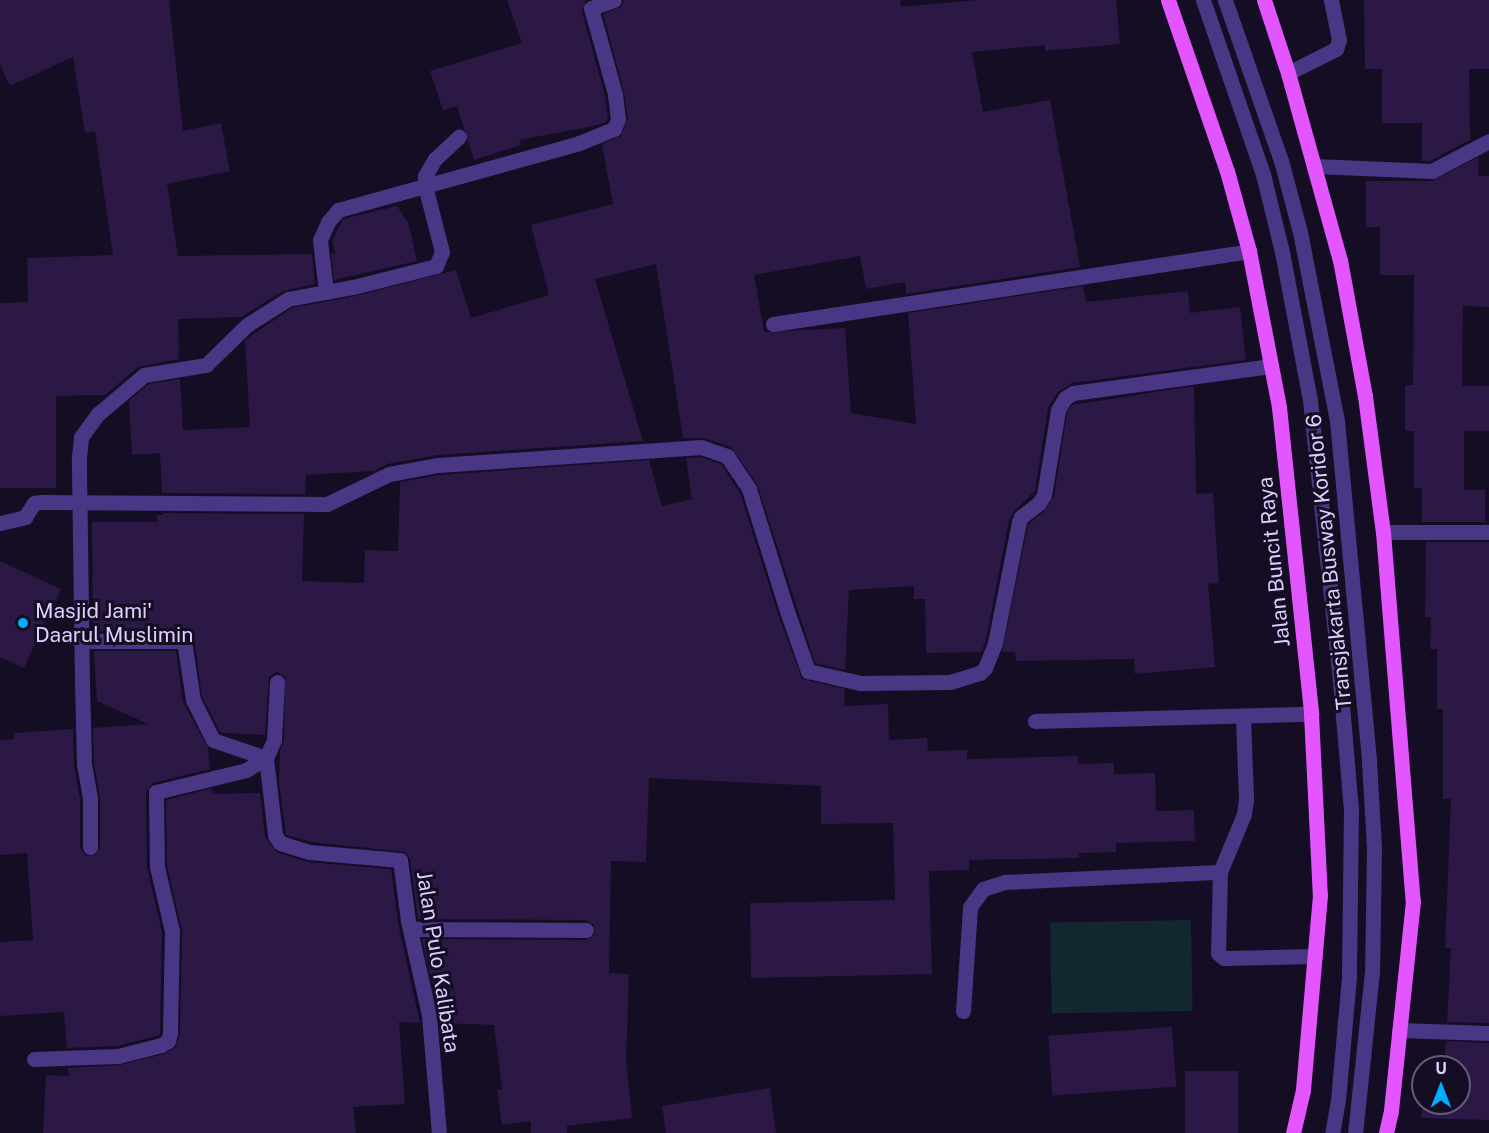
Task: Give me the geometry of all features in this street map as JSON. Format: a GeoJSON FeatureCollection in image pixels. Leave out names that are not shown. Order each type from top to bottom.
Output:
{"type":"FeatureCollection","features":[{"type":"Feature","properties":{"kind":"main road","name":"Jalan Buncit Raya"},"geometry":{"type":"LineString","coordinates":[[1168,0],[1227,171],[1250,251],[1279,407],[1311,714],[1320,895],[1303,1090],[1293,1133]]}},
{"type":"Feature","properties":{"kind":"main road"},"geometry":{"type":"LineString","coordinates":[[1264,0],[1288,73],[1340,260],[1365,396],[1383,532],[1413,901],[1391,1111],[1386,1133]]}},
{"type":"Feature","properties":{"kind":"street"},"geometry":{"type":"LineString","coordinates":[[326,292],[320,240],[328,222],[338,210],[579,143],[614,129],[618,119],[615,94],[591,8],[614,0]]}},
{"type":"Feature","properties":{"kind":"street","name":"Transjakarta Busway Koridor 6"},"geometry":{"type":"LineString","coordinates":[[1203,0],[1263,174],[1282,252],[1311,412],[1339,670],[1351,809],[1349,977],[1332,1133]]}},
{"type":"Feature","properties":{"kind":"street","name":"Transjakarta Busway Koridor 6"},"geometry":{"type":"LineString","coordinates":[[1225,0],[1282,164],[1320,321],[1337,421],[1369,761],[1374,849],[1372,972],[1355,1133]]}},
{"type":"Feature","properties":{"kind":"street"},"geometry":{"type":"LineString","coordinates":[[1288,73],[1336,49],[1339,40],[1331,0]]}},
{"type":"Feature","properties":{"kind":"street"},"geometry":{"type":"LineString","coordinates":[[90,847],[90,798],[84,764],[84,641],[79,457],[81,437],[98,414],[144,375],[206,365],[248,325],[288,299],[436,266],[441,252],[425,186],[425,176],[435,159],[459,137]]}},
{"type":"Feature","properties":{"kind":"street"},"geometry":{"type":"LineString","coordinates":[[1315,166],[1432,171],[1489,141]]}},
{"type":"Feature","properties":{"kind":"street"},"geometry":{"type":"LineString","coordinates":[[773,324],[1250,251]]}},
{"type":"Feature","properties":{"kind":"street"},"geometry":{"type":"LineString","coordinates":[[0,523],[25,517],[34,503],[327,504],[389,474],[438,465],[701,447],[727,456],[749,489],[808,671],[860,683],[950,682],[980,673],[985,668],[995,643],[1019,522],[1021,517],[1039,503],[1044,495],[1058,410],[1065,398],[1073,393],[1271,366]]}},
{"type":"Feature","properties":{"kind":"street"},"geometry":{"type":"LineString","coordinates":[[1383,532],[1489,532]]}},
{"type":"Feature","properties":{"kind":"street"},"geometry":{"type":"LineString","coordinates":[[84,641],[182,641],[186,647],[193,700],[213,740],[266,758]]}},
{"type":"Feature","properties":{"kind":"street"},"geometry":{"type":"LineString","coordinates":[[34,1059],[118,1056],[161,1046],[168,1041],[172,930],[157,867],[156,792],[246,770],[266,758],[274,740],[277,682]]}},
{"type":"Feature","properties":{"kind":"street"},"geometry":{"type":"LineString","coordinates":[[1035,721],[1242,718],[1311,714]]}},
{"type":"Feature","properties":{"kind":"street"},"geometry":{"type":"LineString","coordinates":[[1242,718],[1246,799],[1244,814],[1220,872],[1218,953],[1224,958],[1315,956]]}},
{"type":"Feature","properties":{"kind":"street","name":"Jalan Pulo Kalibata"},"geometry":{"type":"LineString","coordinates":[[266,758],[276,839],[280,843],[309,852],[400,860],[410,929],[429,1015],[439,1133]]}},
{"type":"Feature","properties":{"kind":"street"},"geometry":{"type":"LineString","coordinates":[[963,1011],[970,907],[983,889],[1005,882],[1220,872]]}},
{"type":"Feature","properties":{"kind":"street"},"geometry":{"type":"LineString","coordinates":[[410,929],[586,930]]}},
{"type":"Feature","properties":{"kind":"street"},"geometry":{"type":"LineString","coordinates":[[1399,1030],[1489,1033]]}},
{"type":"Feature","properties":{"kind":"green space"},"geometry":{"type":"Polygon","coordinates":[[[1191,920],[1193,1011],[1052,1013],[1050,922],[1191,920]]]}},
{"type":"Feature","properties":{"kind":"building"},"geometry":{"type":"Polygon","coordinates":[[[0,0],[169,0],[183,131],[221,123],[230,171],[167,184],[178,256],[312,254],[315,284],[283,291],[241,317],[178,319],[179,359],[138,367],[105,395],[56,396],[56,488],[0,488],[0,303],[28,302],[27,258],[113,255],[95,132],[85,133],[73,57],[10,86],[0,65],[0,0]]]}},
{"type":"Feature","properties":{"kind":"building"},"geometry":{"type":"Polygon","coordinates":[[[507,0],[586,0],[582,11],[605,96],[608,118],[606,122],[594,126],[519,140],[521,145],[474,160],[457,106],[443,110],[430,71],[522,43],[507,0]]]}},
{"type":"Feature","properties":{"kind":"building"},"geometry":{"type":"Polygon","coordinates":[[[624,0],[900,0],[901,7],[977,0],[1116,0],[1120,44],[1045,51],[1045,45],[972,52],[983,112],[1050,100],[1080,267],[906,294],[905,282],[866,289],[860,256],[754,275],[764,332],[845,328],[851,413],[916,424],[908,313],[1083,286],[1086,302],[1188,291],[1190,313],[1240,307],[1246,360],[1072,383],[1057,393],[1048,408],[1035,491],[1015,510],[1009,520],[986,640],[981,652],[926,653],[925,599],[914,599],[914,586],[849,590],[845,670],[815,663],[757,484],[731,447],[704,438],[683,438],[656,264],[595,279],[643,441],[437,455],[387,464],[374,471],[306,475],[305,494],[162,493],[160,453],[132,455],[129,401],[148,384],[180,379],[183,430],[250,427],[245,340],[292,308],[355,296],[456,270],[471,318],[549,295],[531,225],[613,204],[602,144],[621,136],[628,118],[624,92],[603,14],[621,7],[624,0]]]}},
{"type":"Feature","properties":{"kind":"building"},"geometry":{"type":"Polygon","coordinates":[[[1364,0],[1489,0],[1489,69],[1469,69],[1470,140],[1430,161],[1422,161],[1422,123],[1382,123],[1382,69],[1365,69],[1364,0]]]}},
{"type":"Feature","properties":{"kind":"building"},"geometry":{"type":"Polygon","coordinates":[[[1479,157],[1478,176],[1489,176],[1489,307],[1463,306],[1462,386],[1489,386],[1489,431],[1464,431],[1464,490],[1485,490],[1485,522],[1422,522],[1422,488],[1414,488],[1414,431],[1405,431],[1405,385],[1413,385],[1414,275],[1380,275],[1380,227],[1366,227],[1366,181],[1432,181],[1479,157]]]}},
{"type":"Feature","properties":{"kind":"building"},"geometry":{"type":"Polygon","coordinates":[[[397,206],[408,222],[417,261],[334,280],[331,254],[335,253],[332,241],[343,219],[397,206]]]}},
{"type":"Feature","properties":{"kind":"building"},"geometry":{"type":"Polygon","coordinates":[[[1194,386],[1196,494],[1213,493],[1219,583],[1208,584],[1215,667],[1135,674],[1134,659],[1016,661],[1015,652],[1002,652],[1028,525],[1045,510],[1054,497],[1067,413],[1072,405],[1194,386]]]}},
{"type":"Feature","properties":{"kind":"building"},"geometry":{"type":"Polygon","coordinates":[[[700,457],[721,464],[740,493],[778,614],[802,679],[845,689],[844,706],[888,704],[889,740],[927,738],[928,751],[967,750],[967,759],[1078,756],[1078,764],[1114,763],[1114,774],[1155,773],[1156,811],[1194,810],[1195,841],[1116,843],[1116,852],[1079,853],[1079,858],[969,860],[969,870],[929,871],[932,974],[751,978],[750,903],[895,900],[893,823],[821,824],[821,786],[649,778],[646,862],[611,861],[609,973],[629,974],[626,1061],[632,1118],[567,1126],[567,1133],[531,1133],[531,1121],[502,1125],[497,1090],[502,1089],[494,1025],[440,1023],[422,939],[586,940],[595,934],[594,925],[586,920],[418,919],[410,859],[405,852],[311,842],[286,835],[279,783],[280,750],[284,741],[285,677],[277,672],[269,677],[265,735],[224,733],[220,732],[202,697],[195,645],[188,633],[93,631],[92,522],[157,522],[157,515],[163,515],[163,513],[304,514],[302,581],[364,583],[365,550],[398,551],[400,482],[439,475],[649,460],[662,506],[692,499],[686,458],[700,457]]]}},
{"type":"Feature","properties":{"kind":"building"},"geometry":{"type":"Polygon","coordinates":[[[1426,542],[1489,542],[1489,1023],[1447,1022],[1451,948],[1445,948],[1451,799],[1443,799],[1443,709],[1437,709],[1437,649],[1430,649],[1431,617],[1425,617],[1426,542]]]}},
{"type":"Feature","properties":{"kind":"building","name":"Masjid Jami' Daarul Muslimin"},"geometry":{"type":"Polygon","coordinates":[[[0,561],[61,589],[24,668],[0,657],[0,561]]]}},
{"type":"Feature","properties":{"kind":"building"},"geometry":{"type":"Polygon","coordinates":[[[94,651],[176,651],[183,702],[208,748],[210,769],[153,783],[146,792],[147,867],[162,932],[160,1035],[117,1046],[67,1048],[64,1012],[0,1016],[0,942],[33,940],[27,853],[0,855],[0,740],[14,739],[14,733],[73,729],[74,766],[80,799],[80,848],[86,856],[95,855],[100,847],[100,798],[94,763],[93,728],[148,724],[97,701],[94,651]]]}},
{"type":"Feature","properties":{"kind":"building"},"geometry":{"type":"Polygon","coordinates":[[[212,788],[213,794],[260,793],[265,837],[277,852],[308,862],[391,869],[398,923],[420,1023],[399,1022],[405,1104],[353,1107],[356,1133],[43,1133],[46,1075],[69,1076],[68,1068],[120,1065],[164,1054],[176,1047],[180,1033],[182,931],[167,866],[166,800],[212,788]]]}},
{"type":"Feature","properties":{"kind":"building"},"geometry":{"type":"Polygon","coordinates":[[[1172,1027],[1176,1087],[1052,1096],[1048,1036],[1172,1027]]]}},
{"type":"Feature","properties":{"kind":"building"},"geometry":{"type":"Polygon","coordinates":[[[1446,1041],[1489,1043],[1489,1120],[1421,1118],[1421,1115],[1471,1115],[1471,1055],[1445,1055],[1446,1041]]]}},
{"type":"Feature","properties":{"kind":"building"},"geometry":{"type":"Polygon","coordinates":[[[1185,1071],[1238,1071],[1238,1133],[1185,1133],[1185,1071]]]}},
{"type":"Feature","properties":{"kind":"building"},"geometry":{"type":"Polygon","coordinates":[[[770,1088],[776,1133],[666,1133],[662,1106],[770,1088]]]}},
{"type":"Feature","properties":{"kind":"place","name":"Masjid Jami' Daarul Muslimin"},"geometry":{"type":"Point","coordinates":[23,623]}}]}
